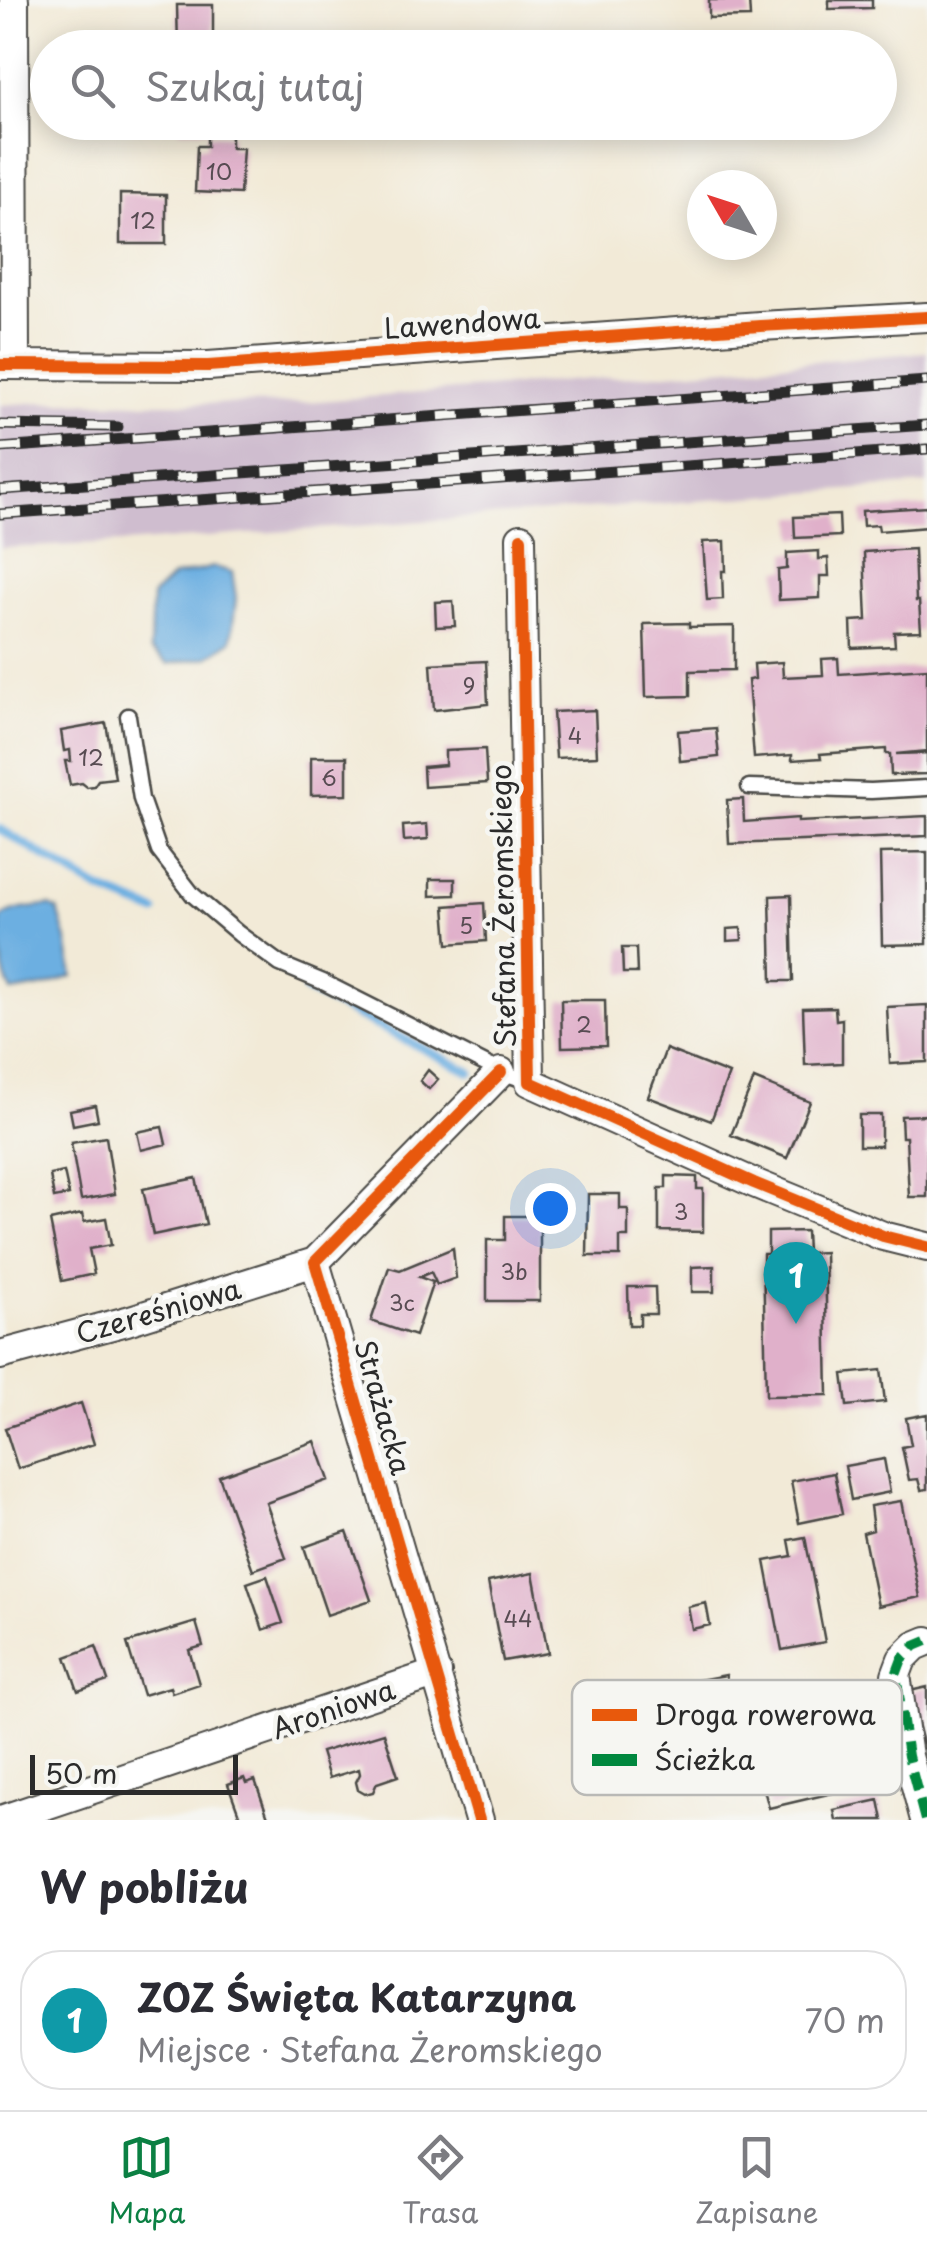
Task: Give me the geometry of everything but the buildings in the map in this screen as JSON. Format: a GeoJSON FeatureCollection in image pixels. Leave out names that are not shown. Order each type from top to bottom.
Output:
{"type":"FeatureCollection","features":[{"type":"Feature","properties":{"kind":"street"},"geometry":{"type":"LineString","coordinates":[[7,365],[14,0]]}},
{"type":"Feature","properties":{"kind":"street","name":"Lawendowa"},"geometry":{"type":"LineString","coordinates":[[7,365],[208,366],[927,317]]}},
{"type":"Feature","properties":{"kind":"street","name":"Stefana Żeromskiego"},"geometry":{"type":"LineString","coordinates":[[521,538],[530,1082],[754,1183],[883,1236],[927,1247]]}},
{"type":"Feature","properties":{"kind":"street"},"geometry":{"type":"LineString","coordinates":[[316,1262],[500,1072]]}},
{"type":"Feature","properties":{"kind":"street","name":"Czereśniowa"},"geometry":{"type":"LineString","coordinates":[[0,1355],[127,1321],[316,1262]]}},
{"type":"Feature","properties":{"kind":"street","name":"Strażacka"},"geometry":{"type":"LineString","coordinates":[[316,1262],[479,1820]]}},
{"type":"Feature","properties":{"kind":"street"},"geometry":{"type":"LineString","coordinates":[[897,1680],[902,1659],[927,1641]]}},
{"type":"Feature","properties":{"kind":"street","name":"Aroniowa"},"geometry":{"type":"LineString","coordinates":[[1,1820],[437,1673]]}},
{"type":"Feature","properties":{"kind":"street"},"geometry":{"type":"LineString","coordinates":[[902,1716],[925,1820]]}},
{"type":"Feature","properties":{"kind":"lane"},"geometry":{"type":"LineString","coordinates":[[128,716],[141,798],[158,851],[192,894],[280,964],[500,1072],[530,1082]]}},
{"type":"Feature","properties":{"kind":"lane"},"geometry":{"type":"LineString","coordinates":[[749,788],[927,788]]}},
{"type":"Feature","properties":{"kind":"shaded area"},"geometry":{"type":"Polygon","coordinates":[[[927,352],[927,484],[125,543],[0,548],[0,405],[282,404],[927,352]]]}},
{"type":"Feature","properties":{"kind":"water"},"geometry":{"type":"Polygon","coordinates":[[[214,567],[232,572],[236,598],[231,641],[207,657],[168,664],[150,650],[152,596],[172,577],[214,567]]]}},
{"type":"Feature","properties":{"kind":"water"},"geometry":{"type":"Polygon","coordinates":[[[50,906],[58,910],[73,976],[12,992],[3,965],[0,919],[17,910],[50,906]]]}},
{"type":"Feature","properties":{"kind":"waterway"},"geometry":{"type":"LineString","coordinates":[[0,829],[98,889],[155,912]]}},
{"type":"Feature","properties":{"kind":"waterway"},"geometry":{"type":"LineString","coordinates":[[306,990],[470,1072]]}},
{"type":"Feature","properties":{"kind":"railway"},"geometry":{"type":"LineString","coordinates":[[0,448],[927,381]]}},
{"type":"Feature","properties":{"kind":"railway"},"geometry":{"type":"LineString","coordinates":[[0,425],[118,427]]}},
{"type":"Feature","properties":{"kind":"railway"},"geometry":{"type":"LineString","coordinates":[[0,490],[927,425]]}},
{"type":"Feature","properties":{"kind":"railway"},"geometry":{"type":"LineString","coordinates":[[0,514],[927,449]]}},
{"type":"Feature","properties":{"kind":"marked path"},"geometry":{"type":"LineString","coordinates":[[897,1680],[902,1659],[927,1641]]}},
{"type":"Feature","properties":{"kind":"marked path"},"geometry":{"type":"LineString","coordinates":[[902,1716],[925,1820]]}},
{"type":"Feature","properties":{"kind":"cycle path"},"geometry":{"type":"LineString","coordinates":[[0,365],[208,366],[927,317]]}},
{"type":"Feature","properties":{"kind":"cycle path"},"geometry":{"type":"LineString","coordinates":[[521,538],[530,1082],[754,1183],[883,1236],[927,1247]]}},
{"type":"Feature","properties":{"kind":"cycle path"},"geometry":{"type":"LineString","coordinates":[[479,1820],[315,1262],[501,1072]]}},
{"type":"Feature","properties":{"kind":"place","name":"ZOZ Święta Katarzyna"},"geometry":{"type":"Point","coordinates":[796,1324]}}]}
